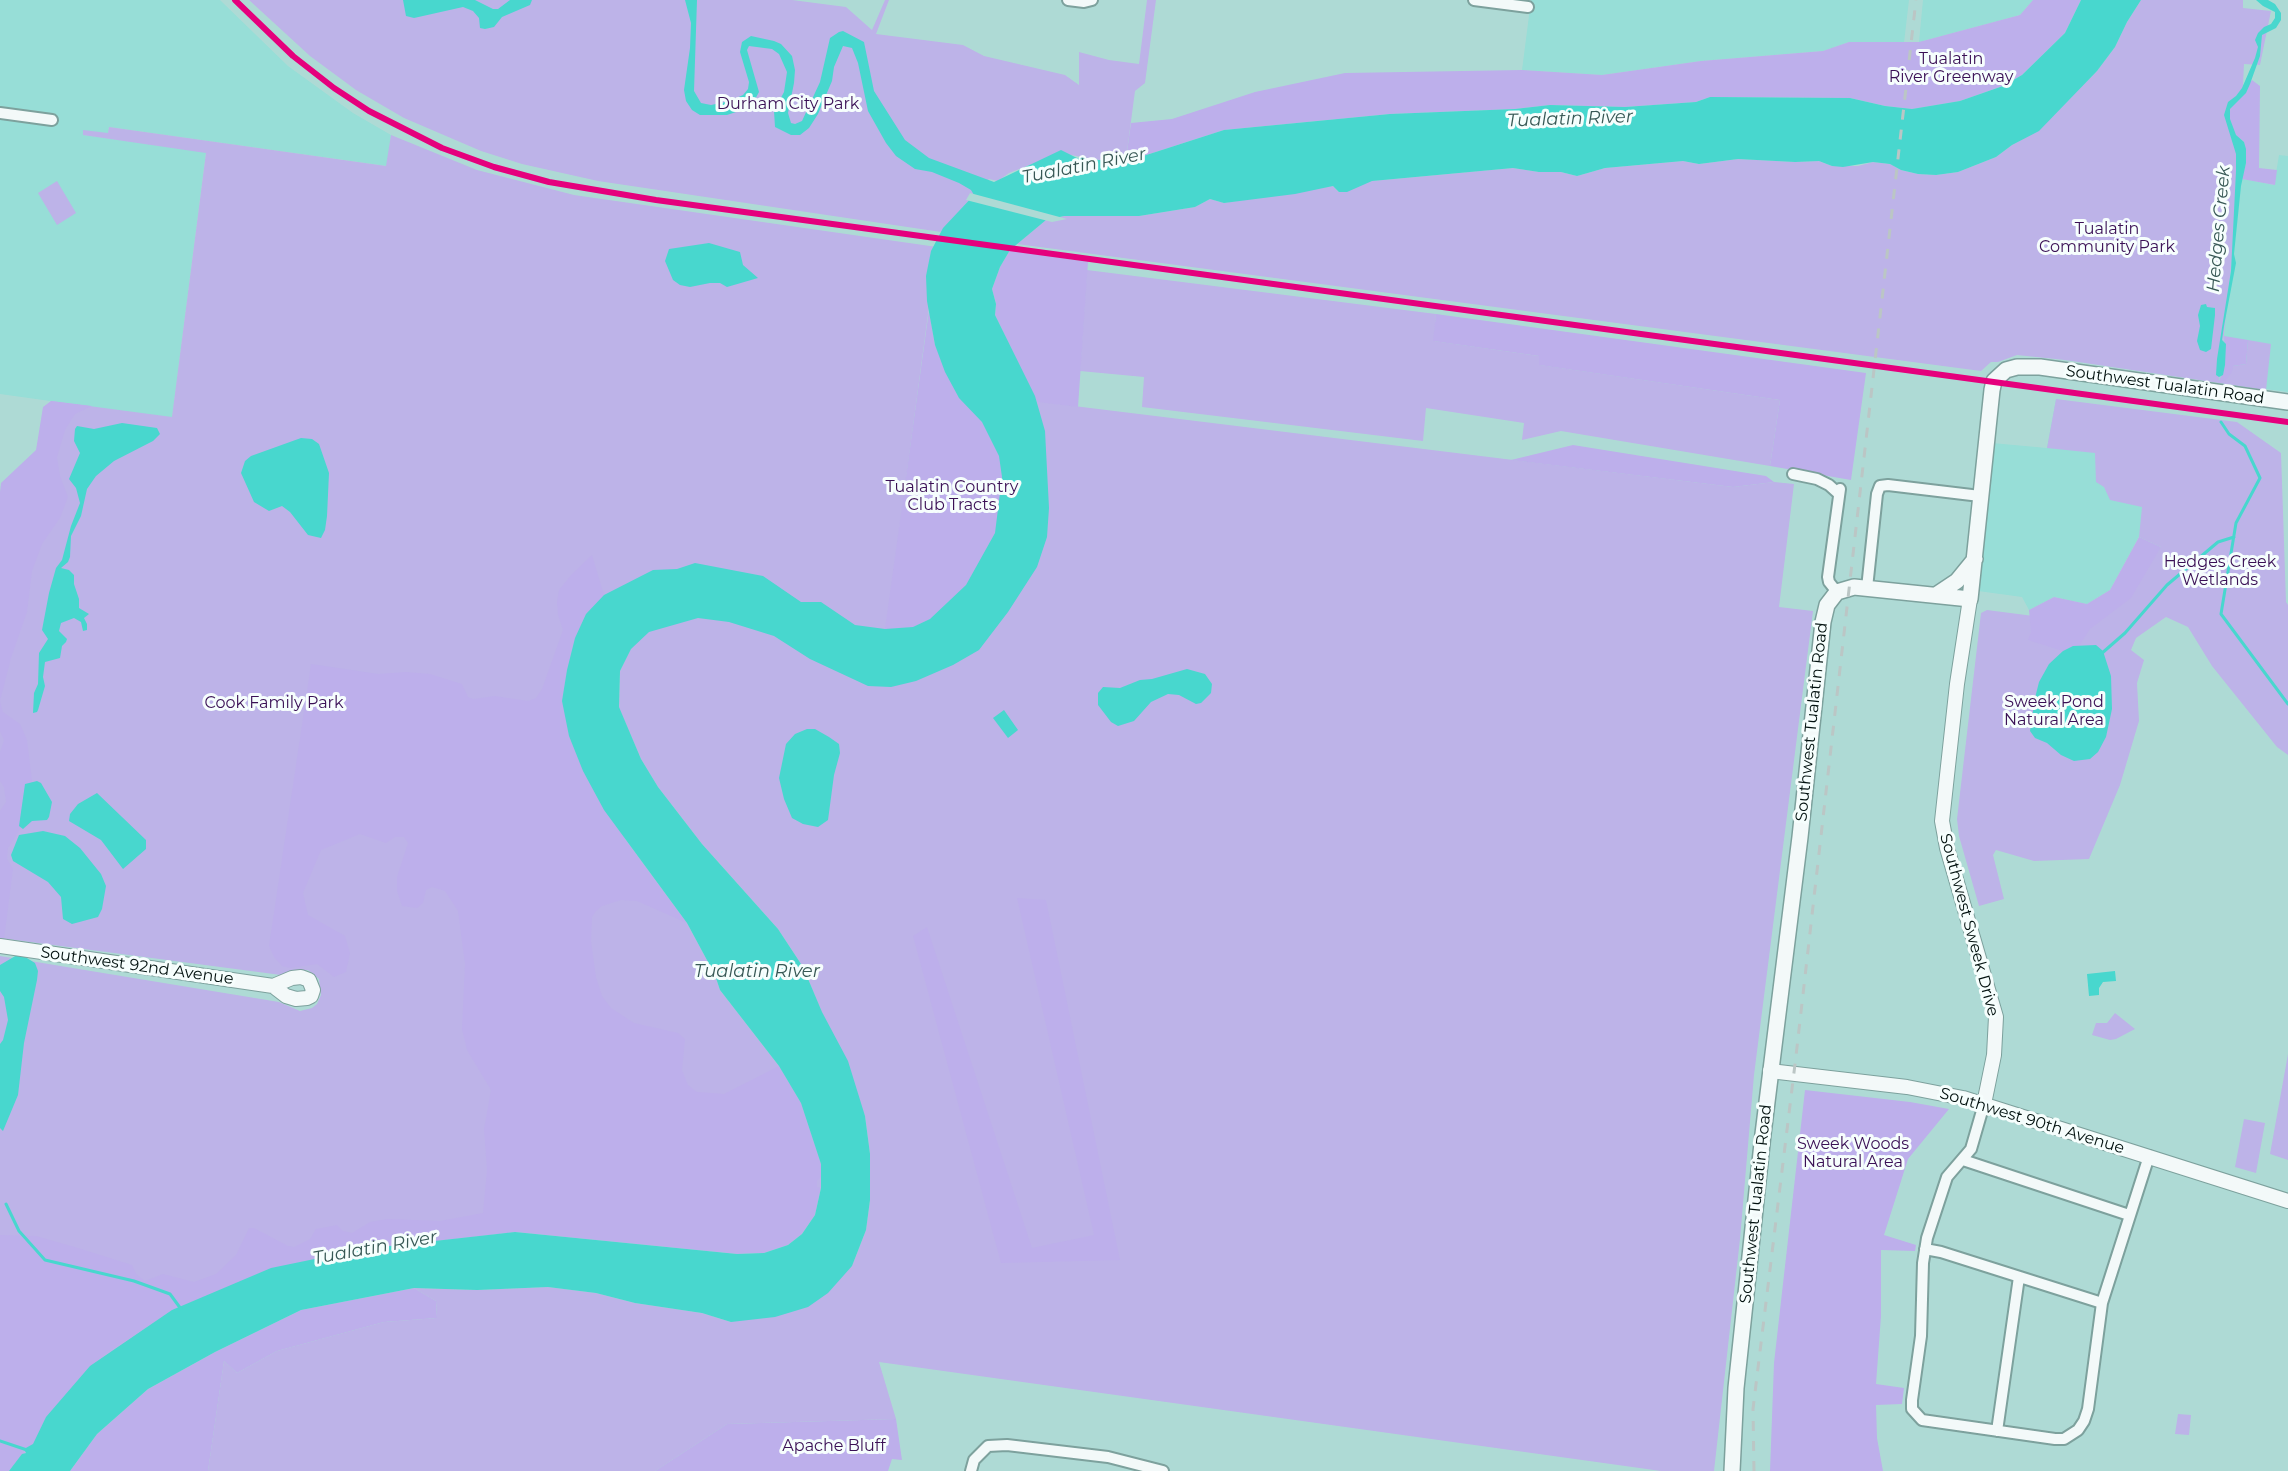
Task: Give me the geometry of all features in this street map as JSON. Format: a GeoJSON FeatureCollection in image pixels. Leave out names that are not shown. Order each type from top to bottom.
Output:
{"type":"FeatureCollection","features":[{"type":"Feature","properties":{"kind":"main road","name":"Southwest Tualatin Road"},"geometry":{"type":"LineString","coordinates":[[1970,599],[1992,390],[1998,376],[2011,368],[2040,367],[2288,402]]}},
{"type":"Feature","properties":{"kind":"main road"},"geometry":{"type":"LineString","coordinates":[[1936,596],[1957,581],[1975,559]]}},
{"type":"Feature","properties":{"kind":"main road"},"geometry":{"type":"LineString","coordinates":[[1837,592],[1848,588],[1867,588],[1970,599]]}},
{"type":"Feature","properties":{"kind":"main road","name":"Southwest Tualatin Road"},"geometry":{"type":"LineString","coordinates":[[1732,1471],[1736,1389],[1770,1071],[1800,837],[1823,622],[1827,605],[1837,592]]}},
{"type":"Feature","properties":{"kind":"street"},"geometry":{"type":"LineString","coordinates":[[1068,0],[1084,2],[1092,0]]}},
{"type":"Feature","properties":{"kind":"street"},"geometry":{"type":"LineString","coordinates":[[1474,0],[1528,7]]}},
{"type":"Feature","properties":{"kind":"street"},"geometry":{"type":"LineString","coordinates":[[0,113],[52,120]]}},
{"type":"Feature","properties":{"kind":"street"},"geometry":{"type":"LineString","coordinates":[[1793,474],[1817,479],[1839,491],[1828,577],[1837,592]]}},
{"type":"Feature","properties":{"kind":"street"},"geometry":{"type":"LineString","coordinates":[[1867,588],[1877,494],[1880,486],[1980,496]]}},
{"type":"Feature","properties":{"kind":"street","name":"Southwest Sweek Drive"},"geometry":{"type":"LineString","coordinates":[[1970,599],[1957,684],[1942,817],[1947,848],[1996,1017],[1994,1055],[1976,1135],[1971,1149],[1942,1187],[1925,1249],[1922,1336],[1912,1409],[1922,1420],[1996,1431]]}},
{"type":"Feature","properties":{"kind":"street","name":"Southwest 92nd Avenue"},"geometry":{"type":"LineString","coordinates":[[0,946],[273,986]]}},
{"type":"Feature","properties":{"kind":"street","name":"Southwest 90th Avenue"},"geometry":{"type":"LineString","coordinates":[[1770,1071],[1907,1087],[1954,1096],[2288,1201]]}},
{"type":"Feature","properties":{"kind":"street"},"geometry":{"type":"LineString","coordinates":[[2019,1277],[1996,1431],[2064,1439],[2084,1421],[2088,1409],[2102,1303],[2149,1156]]}},
{"type":"Feature","properties":{"kind":"street"},"geometry":{"type":"LineString","coordinates":[[1963,1160],[2130,1215]]}},
{"type":"Feature","properties":{"kind":"street"},"geometry":{"type":"LineString","coordinates":[[1925,1249],[2102,1303]]}},
{"type":"Feature","properties":{"kind":"street"},"geometry":{"type":"LineString","coordinates":[[971,1471],[974,1460],[988,1446],[1007,1445],[1108,1457],[1163,1471]]}},
{"type":"Feature","properties":{"kind":"shaded area"},"geometry":{"type":"Polygon","coordinates":[[[0,0],[220,0],[288,66],[353,113],[391,135],[387,166],[109,127],[108,133],[83,135],[206,152],[172,418],[0,394],[0,0]]]}},
{"type":"Feature","properties":{"kind":"shaded area"},"geometry":{"type":"Polygon","coordinates":[[[1531,0],[1909,0],[1904,43],[1849,42],[1823,51],[1701,61],[1602,75],[1522,70],[1531,0]]]}},
{"type":"Feature","properties":{"kind":"shaded area"},"geometry":{"type":"Polygon","coordinates":[[[1923,0],[2033,0],[2020,15],[1919,42],[1923,0]]]}},
{"type":"Feature","properties":{"kind":"shaded area"},"geometry":{"type":"Polygon","coordinates":[[[2279,155],[2288,156],[2288,392],[2219,383],[2236,222],[2238,178],[2274,185],[2279,155]]]}},
{"type":"Feature","properties":{"kind":"shaded area"},"geometry":{"type":"Polygon","coordinates":[[[2056,399],[2174,472],[2110,590],[2087,604],[2054,597],[2029,610],[2022,597],[1978,591],[1992,443],[2047,448],[2056,399]]]}},
{"type":"Feature","properties":{"kind":"green space","name":"Durham City Park"},"geometry":{"type":"Polygon","coordinates":[[[249,0],[792,0],[846,7],[872,30],[885,0],[889,0],[876,34],[963,45],[984,56],[1065,75],[1079,85],[1079,52],[1109,60],[1139,64],[1147,0],[1156,0],[1145,83],[1135,91],[1126,159],[1099,160],[1071,155],[1040,161],[1009,173],[998,181],[989,179],[941,232],[598,181],[522,164],[481,151],[404,118],[356,90],[310,56],[249,0]]]}},
{"type":"Feature","properties":{"kind":"green space","name":"Tualatin River Greenway"},"geometry":{"type":"Polygon","coordinates":[[[2033,0],[2081,0],[2065,33],[2022,75],[2003,86],[1960,101],[1912,109],[1850,98],[1710,97],[1696,102],[1625,107],[1550,105],[1515,109],[1390,114],[1224,130],[1134,159],[1126,159],[1131,123],[1172,119],[1255,92],[1345,73],[1522,70],[1602,75],[1701,61],[1823,51],[1849,42],[1919,42],[2020,15],[2033,0]]]}},
{"type":"Feature","properties":{"kind":"green space","name":"Tualatin Community Park"},"geometry":{"type":"Polygon","coordinates":[[[2141,0],[2243,0],[2243,8],[2271,11],[2260,65],[2244,64],[2236,222],[2219,381],[2233,366],[2246,364],[2248,340],[2271,344],[2266,390],[2017,355],[1998,362],[1991,362],[1981,371],[1017,244],[1046,220],[1064,216],[1139,216],[1195,207],[1210,199],[1224,203],[1333,186],[1339,192],[1372,181],[1513,168],[1539,172],[1561,172],[1577,176],[1605,168],[1683,161],[1699,164],[1738,159],[1819,161],[1832,166],[1858,166],[1873,162],[1890,164],[1901,170],[1918,174],[1936,175],[1958,172],[1996,157],[2039,130],[2097,71],[2115,47],[2141,0]]]}},
{"type":"Feature","properties":{"kind":"green space"},"geometry":{"type":"Polygon","coordinates":[[[2252,80],[2260,86],[2259,168],[2277,170],[2275,185],[2242,179],[2246,163],[2244,142],[2236,135],[2229,115],[2232,106],[2252,80]]]}},
{"type":"Feature","properties":{"kind":"green space","name":"Cook Family Park"},"geometry":{"type":"Polygon","coordinates":[[[109,127],[386,166],[391,135],[477,170],[574,195],[937,247],[885,636],[960,392],[1733,487],[1774,482],[1794,484],[1779,607],[1813,611],[1754,1075],[1740,1239],[1714,1471],[1661,1471],[879,1362],[896,1419],[727,1424],[655,1471],[208,1471],[224,1361],[237,1373],[277,1351],[384,1322],[437,1318],[436,1301],[414,1288],[477,1290],[548,1287],[596,1293],[635,1303],[702,1313],[731,1322],[852,1266],[866,1230],[870,1200],[870,1154],[865,1116],[803,967],[778,929],[702,844],[658,787],[641,759],[619,708],[620,671],[631,648],[612,625],[625,841],[687,923],[715,975],[720,990],[779,1066],[801,1103],[821,1164],[821,1188],[515,1232],[363,1249],[312,1261],[27,1451],[9,1471],[0,1471],[0,956],[279,1002],[300,1011],[312,1008],[317,1004],[321,995],[319,979],[308,970],[294,970],[281,975],[0,938],[0,676],[51,401],[172,417],[206,153],[83,135],[83,130],[108,133],[109,127]]]}},
{"type":"Feature","properties":{"kind":"green space"},"geometry":{"type":"Polygon","coordinates":[[[57,181],[76,213],[57,225],[38,193],[57,181]]]}},
{"type":"Feature","properties":{"kind":"green space"},"geometry":{"type":"Polygon","coordinates":[[[1010,250],[1088,262],[1078,407],[1037,402],[995,315],[996,304],[992,289],[1000,267],[1010,250]]]}},
{"type":"Feature","properties":{"kind":"green space"},"geometry":{"type":"Polygon","coordinates":[[[1087,270],[1436,314],[1434,341],[1539,356],[1540,365],[1780,400],[1770,466],[1561,431],[1522,440],[1524,423],[1426,408],[1423,441],[1142,407],[1144,377],[1080,371],[1087,270]]]}},
{"type":"Feature","properties":{"kind":"green space","name":"Tualatin Country Club Tracts"},"geometry":{"type":"Polygon","coordinates":[[[929,310],[935,345],[959,398],[982,422],[999,456],[1002,477],[1001,501],[995,533],[966,585],[930,619],[913,627],[885,629],[929,310]]]}},
{"type":"Feature","properties":{"kind":"green space"},"geometry":{"type":"Polygon","coordinates":[[[1436,314],[1866,373],[1851,480],[1770,466],[1780,400],[1539,365],[1539,356],[1433,341],[1436,314]]]}},
{"type":"Feature","properties":{"kind":"green space"},"geometry":{"type":"Polygon","coordinates":[[[2224,336],[2248,340],[2246,364],[2233,366],[2226,380],[2219,382],[2225,365],[2224,336]]]}},
{"type":"Feature","properties":{"kind":"green space"},"geometry":{"type":"Polygon","coordinates":[[[2056,399],[2237,422],[2281,453],[2286,602],[2288,605],[2288,755],[2277,747],[2212,666],[2188,627],[2166,617],[2136,638],[2131,650],[2144,660],[2137,683],[2139,721],[2120,785],[2089,859],[2034,861],[1996,850],[1993,855],[2004,899],[1979,906],[1959,836],[1957,819],[1981,613],[1987,610],[2049,618],[2090,628],[2161,547],[2139,537],[2142,507],[2110,500],[2104,487],[2096,482],[2095,453],[2047,448],[2056,399]]]}},
{"type":"Feature","properties":{"kind":"green space"},"geometry":{"type":"Polygon","coordinates":[[[51,401],[92,406],[75,414],[65,430],[57,457],[60,476],[68,497],[60,518],[42,544],[32,571],[27,612],[11,658],[0,701],[1,483],[36,450],[43,407],[51,401]]]}},
{"type":"Feature","properties":{"kind":"green space"},"geometry":{"type":"Polygon","coordinates":[[[1573,445],[1766,476],[1774,482],[1733,487],[1511,460],[1573,445]]]}},
{"type":"Feature","properties":{"kind":"green space"},"geometry":{"type":"Polygon","coordinates":[[[2139,537],[2161,547],[2131,598],[2090,629],[2079,646],[2063,651],[2028,640],[2031,632],[2029,610],[2054,597],[2087,604],[2110,590],[2139,537]]]}},
{"type":"Feature","properties":{"kind":"green space"},"geometry":{"type":"Polygon","coordinates":[[[592,555],[604,595],[586,614],[575,638],[567,670],[562,701],[569,736],[583,771],[604,810],[687,923],[637,901],[621,900],[602,906],[596,911],[592,917],[591,941],[596,977],[602,996],[611,1008],[634,1023],[678,1033],[685,1039],[682,1070],[688,1085],[697,1092],[724,1094],[779,1066],[801,1103],[821,1164],[821,1177],[817,1181],[817,1187],[821,1188],[815,1215],[802,1234],[788,1245],[764,1253],[737,1254],[515,1232],[363,1249],[271,1268],[172,1310],[105,1354],[90,1366],[46,1417],[33,1444],[28,1449],[22,1449],[22,1454],[9,1471],[0,1471],[0,1235],[36,1236],[132,1265],[136,1274],[145,1281],[163,1274],[194,1282],[216,1274],[236,1255],[249,1228],[254,1228],[294,1247],[310,1239],[316,1229],[337,1225],[343,1231],[352,1233],[370,1222],[388,1219],[440,1221],[483,1213],[487,1170],[484,1129],[491,1090],[467,1050],[462,1029],[465,964],[458,911],[445,891],[432,887],[426,890],[423,903],[417,908],[402,906],[397,891],[397,877],[408,843],[404,837],[395,837],[386,843],[360,834],[321,850],[303,893],[308,915],[345,936],[350,953],[346,972],[334,977],[317,964],[290,968],[282,966],[274,957],[269,946],[311,664],[378,674],[406,672],[430,674],[462,684],[468,697],[474,699],[495,696],[528,701],[536,698],[542,689],[563,630],[558,615],[559,590],[592,555]]]}},
{"type":"Feature","properties":{"kind":"green space"},"geometry":{"type":"Polygon","coordinates":[[[0,701],[3,712],[20,724],[27,740],[33,789],[27,818],[8,848],[7,859],[13,869],[4,939],[0,938],[0,811],[6,802],[4,787],[0,781],[0,752],[4,740],[0,731],[0,701]]]}},
{"type":"Feature","properties":{"kind":"green space"},"geometry":{"type":"Polygon","coordinates":[[[1017,898],[1046,900],[1120,1260],[1001,1263],[913,936],[927,927],[1032,1248],[1094,1235],[1017,898]]]}},
{"type":"Feature","properties":{"kind":"green space"},"geometry":{"type":"Polygon","coordinates":[[[2115,1013],[2135,1029],[2110,1040],[2092,1035],[2096,1023],[2107,1023],[2115,1013]]]}},
{"type":"Feature","properties":{"kind":"green space"},"geometry":{"type":"Polygon","coordinates":[[[2288,1054],[2288,1160],[2270,1154],[2288,1054]]]}},
{"type":"Feature","properties":{"kind":"green space","name":"Sweek Woods Natural Area"},"geometry":{"type":"Polygon","coordinates":[[[1805,1090],[1910,1102],[1949,1109],[1908,1159],[1884,1235],[1916,1245],[1915,1251],[1881,1250],[1881,1316],[1876,1384],[1904,1388],[1902,1404],[1876,1405],[1877,1438],[1883,1471],[1770,1471],[1774,1363],[1805,1090]]]}},
{"type":"Feature","properties":{"kind":"green space"},"geometry":{"type":"Polygon","coordinates":[[[2244,1119],[2265,1123],[2256,1173],[2235,1167],[2244,1119]]]}},
{"type":"Feature","properties":{"kind":"green space"},"geometry":{"type":"Polygon","coordinates":[[[414,1288],[436,1301],[437,1318],[384,1322],[277,1351],[237,1373],[224,1361],[208,1471],[70,1471],[97,1434],[148,1389],[215,1352],[301,1310],[414,1288]]]}},
{"type":"Feature","properties":{"kind":"green space"},"geometry":{"type":"Polygon","coordinates":[[[2178,1414],[2191,1415],[2189,1435],[2175,1434],[2178,1414]]]}},
{"type":"Feature","properties":{"kind":"green space","name":"Apache Bluff"},"geometry":{"type":"Polygon","coordinates":[[[896,1419],[902,1460],[892,1459],[888,1471],[655,1471],[727,1424],[896,1419]]]}},
{"type":"Feature","properties":{"kind":"water"},"geometry":{"type":"Polygon","coordinates":[[[403,0],[475,0],[493,9],[498,9],[510,0],[532,0],[530,5],[502,17],[494,27],[485,29],[480,28],[479,18],[473,11],[463,7],[414,18],[406,16],[403,0]]]}},
{"type":"Feature","properties":{"kind":"water","name":"Tualatin River"},"geometry":{"type":"Polygon","coordinates":[[[685,0],[697,0],[694,91],[701,103],[711,105],[730,101],[743,95],[748,89],[749,82],[740,52],[742,42],[751,36],[781,44],[792,56],[795,70],[788,113],[791,123],[802,121],[820,82],[830,38],[843,31],[864,42],[874,91],[905,140],[929,158],[994,182],[1061,150],[1077,158],[1134,159],[1224,130],[1390,114],[1515,109],[1550,105],[1625,107],[1696,102],[1710,97],[1850,98],[1912,109],[1960,101],[2003,86],[2022,75],[2065,33],[2081,0],[2141,0],[2115,47],[2097,71],[2039,131],[2012,145],[1996,157],[1958,172],[1936,175],[1918,174],[1901,170],[1890,164],[1873,162],[1843,167],[1819,161],[1738,159],[1699,164],[1683,161],[1605,168],[1577,176],[1561,172],[1539,172],[1513,168],[1372,181],[1347,192],[1339,192],[1333,186],[1295,194],[1224,203],[1210,199],[1195,207],[1139,216],[1064,216],[1046,220],[1010,250],[1000,267],[992,289],[996,304],[995,315],[1035,396],[1045,431],[1049,508],[1047,537],[1037,567],[1008,612],[979,650],[953,665],[916,681],[891,687],[868,686],[810,659],[774,636],[729,622],[698,618],[649,632],[631,649],[620,671],[619,707],[641,759],[658,787],[702,844],[778,929],[803,967],[822,1012],[848,1061],[865,1116],[870,1154],[870,1200],[866,1230],[852,1266],[828,1293],[808,1307],[775,1317],[731,1322],[702,1313],[635,1303],[596,1293],[548,1287],[477,1290],[414,1288],[301,1310],[215,1352],[148,1389],[97,1434],[70,1471],[9,1471],[22,1454],[26,1453],[24,1449],[33,1444],[46,1417],[90,1366],[172,1310],[271,1268],[363,1249],[515,1232],[737,1254],[764,1253],[788,1245],[802,1234],[815,1215],[821,1188],[821,1164],[801,1103],[779,1066],[720,990],[715,975],[687,923],[604,810],[583,771],[569,736],[562,701],[575,638],[586,614],[604,595],[653,570],[677,569],[695,563],[763,576],[801,602],[821,602],[855,625],[885,629],[913,627],[930,619],[966,585],[995,533],[1002,477],[999,456],[982,422],[959,398],[945,372],[935,345],[927,301],[926,276],[931,251],[943,228],[974,195],[971,190],[959,183],[932,172],[915,169],[896,156],[868,111],[858,63],[852,48],[843,46],[818,114],[809,128],[800,135],[791,135],[775,127],[774,111],[784,92],[787,72],[779,54],[772,49],[749,46],[747,50],[759,92],[751,107],[727,115],[700,115],[692,110],[686,101],[684,90],[691,23],[685,0]]]}},
{"type":"Feature","properties":{"kind":"water"},"geometry":{"type":"Polygon","coordinates":[[[2256,0],[2268,0],[2275,4],[2281,13],[2281,20],[2276,28],[2262,35],[2260,56],[2250,84],[2246,93],[2230,109],[2230,119],[2236,135],[2244,142],[2246,163],[2241,186],[2234,254],[2236,263],[2222,340],[2226,344],[2225,365],[2223,375],[2219,377],[2216,375],[2217,359],[2231,271],[2236,171],[2236,154],[2224,115],[2228,102],[2242,88],[2255,58],[2258,47],[2255,40],[2258,33],[2271,24],[2275,18],[2275,12],[2256,0]]]}},
{"type":"Feature","properties":{"kind":"water"},"geometry":{"type":"Polygon","coordinates":[[[709,243],[740,252],[743,265],[758,278],[727,287],[720,283],[710,283],[690,287],[680,285],[673,280],[665,261],[669,249],[709,243]]]}},
{"type":"Feature","properties":{"kind":"water"},"geometry":{"type":"Polygon","coordinates":[[[2206,304],[2207,307],[2215,308],[2215,315],[2211,349],[2206,352],[2200,350],[2197,341],[2200,326],[2198,315],[2201,305],[2206,304]]]}},
{"type":"Feature","properties":{"kind":"water"},"geometry":{"type":"Polygon","coordinates":[[[122,423],[157,428],[160,434],[153,441],[114,461],[96,476],[87,489],[81,516],[71,536],[70,557],[61,568],[69,570],[74,575],[79,608],[89,614],[84,618],[87,630],[83,631],[81,622],[74,618],[61,623],[59,631],[67,639],[62,646],[60,658],[45,662],[43,677],[45,686],[38,710],[33,713],[34,693],[38,684],[39,653],[48,639],[42,630],[49,593],[80,503],[76,488],[69,479],[80,453],[74,441],[75,429],[77,426],[94,429],[122,423]]]}},
{"type":"Feature","properties":{"kind":"water"},"geometry":{"type":"Polygon","coordinates":[[[301,438],[312,439],[319,444],[329,473],[327,516],[321,538],[308,535],[290,512],[282,506],[269,511],[254,502],[241,473],[245,461],[251,456],[301,438]]]}},
{"type":"Feature","properties":{"kind":"water"},"geometry":{"type":"Polygon","coordinates":[[[2096,645],[2103,651],[2111,676],[2112,709],[2106,737],[2098,752],[2090,759],[2074,761],[2035,738],[2030,731],[2035,698],[2039,682],[2049,664],[2063,651],[2073,646],[2096,645]]]}},
{"type":"Feature","properties":{"kind":"water"},"geometry":{"type":"Polygon","coordinates":[[[1187,669],[1205,674],[1212,684],[1211,693],[1201,703],[1196,704],[1179,695],[1168,694],[1151,702],[1134,721],[1118,726],[1111,722],[1098,705],[1098,693],[1103,687],[1120,688],[1140,680],[1187,669]]]}},
{"type":"Feature","properties":{"kind":"water"},"geometry":{"type":"Polygon","coordinates":[[[1004,710],[1018,730],[1008,738],[993,718],[1004,710]]]}},
{"type":"Feature","properties":{"kind":"water"},"geometry":{"type":"Polygon","coordinates":[[[807,729],[815,729],[839,744],[840,753],[834,775],[828,820],[818,827],[803,824],[792,818],[779,778],[786,744],[795,734],[807,729]]]}},
{"type":"Feature","properties":{"kind":"water"},"geometry":{"type":"Polygon","coordinates":[[[37,781],[41,783],[52,802],[49,817],[47,820],[32,821],[23,829],[19,826],[25,784],[37,781]]]}},
{"type":"Feature","properties":{"kind":"water"},"geometry":{"type":"Polygon","coordinates":[[[97,793],[146,840],[146,849],[123,869],[101,840],[69,821],[70,814],[78,804],[97,793]]]}},
{"type":"Feature","properties":{"kind":"water"},"geometry":{"type":"Polygon","coordinates":[[[43,831],[65,836],[80,848],[101,874],[106,886],[102,909],[98,917],[72,924],[63,919],[61,897],[48,882],[13,861],[11,855],[19,835],[43,831]]]}},
{"type":"Feature","properties":{"kind":"water"},"geometry":{"type":"Polygon","coordinates":[[[17,955],[22,955],[35,963],[38,971],[24,1043],[18,1095],[3,1131],[0,1128],[0,1044],[8,1020],[4,997],[0,991],[0,965],[17,955]]]}},
{"type":"Feature","properties":{"kind":"water"},"geometry":{"type":"Polygon","coordinates":[[[2115,971],[2116,981],[2103,982],[2099,988],[2099,995],[2089,996],[2087,974],[2115,971]]]}},
{"type":"Feature","properties":{"kind":"pier"},"geometry":{"type":"Polygon","coordinates":[[[970,193],[1067,219],[1052,222],[966,200],[970,193]]]}},
{"type":"Feature","properties":{"kind":"waterway","name":"Hedges Creek"},"geometry":{"type":"LineString","coordinates":[[2221,422],[2229,434],[2245,446],[2260,478],[2236,523],[2221,614],[2288,704]]}},
{"type":"Feature","properties":{"kind":"waterway","name":"Hedges Creek"},"geometry":{"type":"LineString","coordinates":[[2101,654],[2125,633],[2167,585],[2218,542],[2234,537]]}},
{"type":"Feature","properties":{"kind":"waterway"},"geometry":{"type":"LineString","coordinates":[[6,1204],[19,1231],[45,1260],[134,1281],[170,1294],[181,1309]]}},
{"type":"Feature","properties":{"kind":"waterway"},"geometry":{"type":"LineString","coordinates":[[0,1441],[27,1450]]}},
{"type":"Feature","properties":{"kind":"railway"},"geometry":{"type":"LineString","coordinates":[[1754,1471],[1753,1409],[1796,1056],[1916,0]]}},
{"type":"Feature","properties":{"kind":"transit line"},"geometry":{"type":"LineString","coordinates":[[235,0],[293,56],[334,88],[369,111],[442,148],[494,167],[549,182],[656,200],[2288,422]]}},
{"type":"Feature","properties":{"kind":"park label","name":"Hedges Creek Wetlands"},"geometry":{"type":"Point","coordinates":[2220,571]}},
{"type":"Feature","properties":{"kind":"park label","name":"Sweek Pond Natural Area"},"geometry":{"type":"Point","coordinates":[2054,711]}}]}
